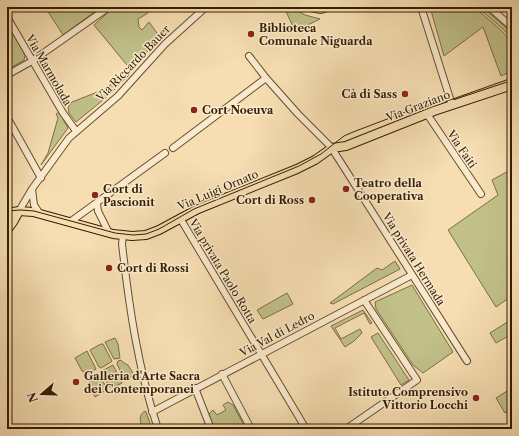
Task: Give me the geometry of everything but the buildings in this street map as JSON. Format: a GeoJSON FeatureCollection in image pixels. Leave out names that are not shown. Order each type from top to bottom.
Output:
{"type":"FeatureCollection","features":[{"type":"Feature","properties":{"kind":"main road","name":"Via Graziano"},"geometry":{"type":"LineString","coordinates":[[332,148],[346,146],[427,114],[512,85]]}},
{"type":"Feature","properties":{"kind":"main road","name":"Via Luigi Ornato"},"geometry":{"type":"LineString","coordinates":[[7,213],[19,212],[41,214],[108,233],[136,236],[150,234],[198,209],[297,169],[315,160],[332,148]]}},
{"type":"Feature","properties":{"kind":"main road"},"geometry":{"type":"LineString","coordinates":[[7,230],[19,212]]}},
{"type":"Feature","properties":{"kind":"street"},"geometry":{"type":"LineString","coordinates":[[7,75],[32,61],[109,7]]}},
{"type":"Feature","properties":{"kind":"street","name":"Via Riccardo Bauer"},"geometry":{"type":"LineString","coordinates":[[19,212],[32,190],[68,138],[118,96],[165,44],[206,7]]}},
{"type":"Feature","properties":{"kind":"street"},"geometry":{"type":"LineString","coordinates":[[305,7],[321,10],[330,7]]}},
{"type":"Feature","properties":{"kind":"street"},"geometry":{"type":"LineString","coordinates":[[422,7],[452,105]]}},
{"type":"Feature","properties":{"kind":"street"},"geometry":{"type":"LineString","coordinates":[[489,7],[512,27]]}},
{"type":"Feature","properties":{"kind":"street","name":"Via Marmolada"},"geometry":{"type":"LineString","coordinates":[[7,17],[63,113],[76,131]]}},
{"type":"Feature","properties":{"kind":"street","name":"Via privata Hermada"},"geometry":{"type":"LineString","coordinates":[[249,56],[266,78],[298,114],[332,148],[467,361]]}},
{"type":"Feature","properties":{"kind":"street"},"geometry":{"type":"LineString","coordinates":[[173,148],[266,78]]}},
{"type":"Feature","properties":{"kind":"street","name":"Via Faiti"},"geometry":{"type":"LineString","coordinates":[[427,114],[481,194]]}},
{"type":"Feature","properties":{"kind":"street"},"geometry":{"type":"LineString","coordinates":[[7,117],[40,178]]}},
{"type":"Feature","properties":{"kind":"street"},"geometry":{"type":"LineString","coordinates":[[70,222],[97,204],[165,153]]}},
{"type":"Feature","properties":{"kind":"street"},"geometry":{"type":"LineString","coordinates":[[32,190],[35,207],[41,214]]}},
{"type":"Feature","properties":{"kind":"street"},"geometry":{"type":"LineString","coordinates":[[97,204],[98,211],[108,233]]}},
{"type":"Feature","properties":{"kind":"street","name":"Via privata Paolo Rotta"},"geometry":{"type":"LineString","coordinates":[[180,218],[306,429]]}},
{"type":"Feature","properties":{"kind":"street"},"geometry":{"type":"LineString","coordinates":[[123,235],[122,244],[128,298],[151,409],[158,429]]}},
{"type":"Feature","properties":{"kind":"street","name":"Via Val di Ledro"},"geometry":{"type":"LineString","coordinates":[[151,409],[261,354],[412,274]]}},
{"type":"Feature","properties":{"kind":"street"},"geometry":{"type":"LineString","coordinates":[[346,429],[417,380],[364,300]]}},
{"type":"Feature","properties":{"kind":"street"},"geometry":{"type":"LineString","coordinates":[[222,374],[232,396],[251,429]]}},
{"type":"Feature","properties":{"kind":"street"},"geometry":{"type":"LineString","coordinates":[[195,388],[211,429]]}},
{"type":"Feature","properties":{"kind":"shaded area"},"geometry":{"type":"Polygon","coordinates":[[[45,7],[94,7],[97,10],[63,35],[45,7]]]}},
{"type":"Feature","properties":{"kind":"shaded area"},"geometry":{"type":"Polygon","coordinates":[[[114,7],[142,7],[148,13],[138,19],[139,27],[142,30],[149,22],[160,37],[131,70],[94,25],[114,7]]]}},
{"type":"Feature","properties":{"kind":"shaded area"},"geometry":{"type":"Polygon","coordinates":[[[284,7],[290,7],[305,15],[320,19],[295,31],[284,7]]]}},
{"type":"Feature","properties":{"kind":"shaded area"},"geometry":{"type":"Polygon","coordinates":[[[430,7],[474,7],[502,31],[512,43],[512,71],[501,76],[483,27],[444,56],[430,7]]]}},
{"type":"Feature","properties":{"kind":"shaded area"},"geometry":{"type":"Polygon","coordinates":[[[477,7],[483,7],[512,33],[512,39],[503,29],[477,7]]]}},
{"type":"Feature","properties":{"kind":"shaded area"},"geometry":{"type":"Polygon","coordinates":[[[14,35],[25,55],[24,60],[7,70],[7,39],[14,35]]]}},
{"type":"Feature","properties":{"kind":"shaded area"},"geometry":{"type":"Polygon","coordinates":[[[128,72],[130,74],[108,96],[76,122],[69,113],[68,107],[72,102],[105,89],[128,72]]]}},
{"type":"Feature","properties":{"kind":"shaded area"},"geometry":{"type":"Polygon","coordinates":[[[59,112],[68,128],[41,165],[48,153],[58,118],[56,114],[59,112]]]}},
{"type":"Feature","properties":{"kind":"shaded area"},"geometry":{"type":"Polygon","coordinates":[[[512,169],[512,302],[509,298],[496,307],[448,230],[498,195],[492,180],[512,169]]]}},
{"type":"Feature","properties":{"kind":"shaded area"},"geometry":{"type":"Polygon","coordinates":[[[395,261],[400,269],[333,304],[330,303],[377,268],[382,270],[395,261]]]}},
{"type":"Feature","properties":{"kind":"shaded area"},"geometry":{"type":"Polygon","coordinates":[[[412,285],[453,352],[423,373],[413,365],[376,309],[375,302],[412,285]]]}},
{"type":"Feature","properties":{"kind":"shaded area"},"geometry":{"type":"Polygon","coordinates":[[[287,293],[293,304],[263,319],[257,310],[287,293]]]}},
{"type":"Feature","properties":{"kind":"shaded area"},"geometry":{"type":"Polygon","coordinates":[[[363,310],[372,323],[370,324],[364,313],[335,328],[341,339],[360,329],[362,333],[345,347],[331,326],[363,310]]]}},
{"type":"Feature","properties":{"kind":"shaded area"},"geometry":{"type":"Polygon","coordinates":[[[509,321],[512,325],[512,334],[496,343],[490,333],[509,321]]]}},
{"type":"Feature","properties":{"kind":"shaded area"},"geometry":{"type":"Polygon","coordinates":[[[378,333],[409,380],[401,385],[371,337],[378,333]]]}},
{"type":"Feature","properties":{"kind":"shaded area"},"geometry":{"type":"Polygon","coordinates":[[[115,338],[118,344],[120,358],[114,359],[105,342],[115,338]]]}},
{"type":"Feature","properties":{"kind":"shaded area"},"geometry":{"type":"Polygon","coordinates":[[[103,344],[112,361],[101,368],[90,350],[103,344]]]}},
{"type":"Feature","properties":{"kind":"shaded area"},"geometry":{"type":"Polygon","coordinates":[[[87,351],[96,369],[88,374],[82,371],[75,358],[87,351]]]}},
{"type":"Feature","properties":{"kind":"shaded area"},"geometry":{"type":"Polygon","coordinates":[[[121,360],[128,365],[134,375],[125,381],[117,364],[118,361],[121,360]]]}},
{"type":"Feature","properties":{"kind":"shaded area"},"geometry":{"type":"Polygon","coordinates":[[[113,365],[122,383],[112,388],[109,386],[102,371],[113,365]]]}},
{"type":"Feature","properties":{"kind":"shaded area"},"geometry":{"type":"Polygon","coordinates":[[[97,373],[106,387],[105,391],[95,397],[89,384],[90,378],[97,373]]]}},
{"type":"Feature","properties":{"kind":"shaded area"},"geometry":{"type":"Polygon","coordinates":[[[512,388],[512,409],[505,413],[496,398],[512,388]]]}},
{"type":"Feature","properties":{"kind":"shaded area"},"geometry":{"type":"Polygon","coordinates":[[[228,402],[233,405],[246,429],[214,429],[209,414],[213,410],[217,415],[226,410],[223,405],[228,402]]]}},
{"type":"Feature","properties":{"kind":"shaded area"},"geometry":{"type":"Polygon","coordinates":[[[145,411],[152,429],[143,429],[140,422],[140,417],[145,411]]]}},
{"type":"Feature","properties":{"kind":"tram line"},"geometry":{"type":"LineString","coordinates":[[7,211],[34,211],[115,233],[133,235],[146,234],[159,229],[194,209],[299,166],[321,154],[344,136],[353,132],[411,110],[450,100],[512,78]]}},
{"type":"Feature","properties":{"kind":"place","name":"Biblioteca Comunale Niguarda"},"geometry":{"type":"Point","coordinates":[251,34]}},
{"type":"Feature","properties":{"kind":"place","name":"Cà di Sass"},"geometry":{"type":"Point","coordinates":[405,94]}},
{"type":"Feature","properties":{"kind":"place","name":"Cort Noeuva"},"geometry":{"type":"Point","coordinates":[194,110]}},
{"type":"Feature","properties":{"kind":"place","name":"Teatro della Cooperativa"},"geometry":{"type":"Point","coordinates":[346,189]}},
{"type":"Feature","properties":{"kind":"place","name":"Cort di Pascionit"},"geometry":{"type":"Point","coordinates":[95,195]}},
{"type":"Feature","properties":{"kind":"place","name":"Cort di Ross"},"geometry":{"type":"Point","coordinates":[312,200]}},
{"type":"Feature","properties":{"kind":"place","name":"Cort di Rossi"},"geometry":{"type":"Point","coordinates":[109,268]}},
{"type":"Feature","properties":{"kind":"place","name":"Galleria d'Arte Sacra dei Contemporanei"},"geometry":{"type":"Point","coordinates":[76,382]}},
{"type":"Feature","properties":{"kind":"place","name":"Istituto Comprensivo Vittorio Locchi"},"geometry":{"type":"Point","coordinates":[476,398]}}]}
